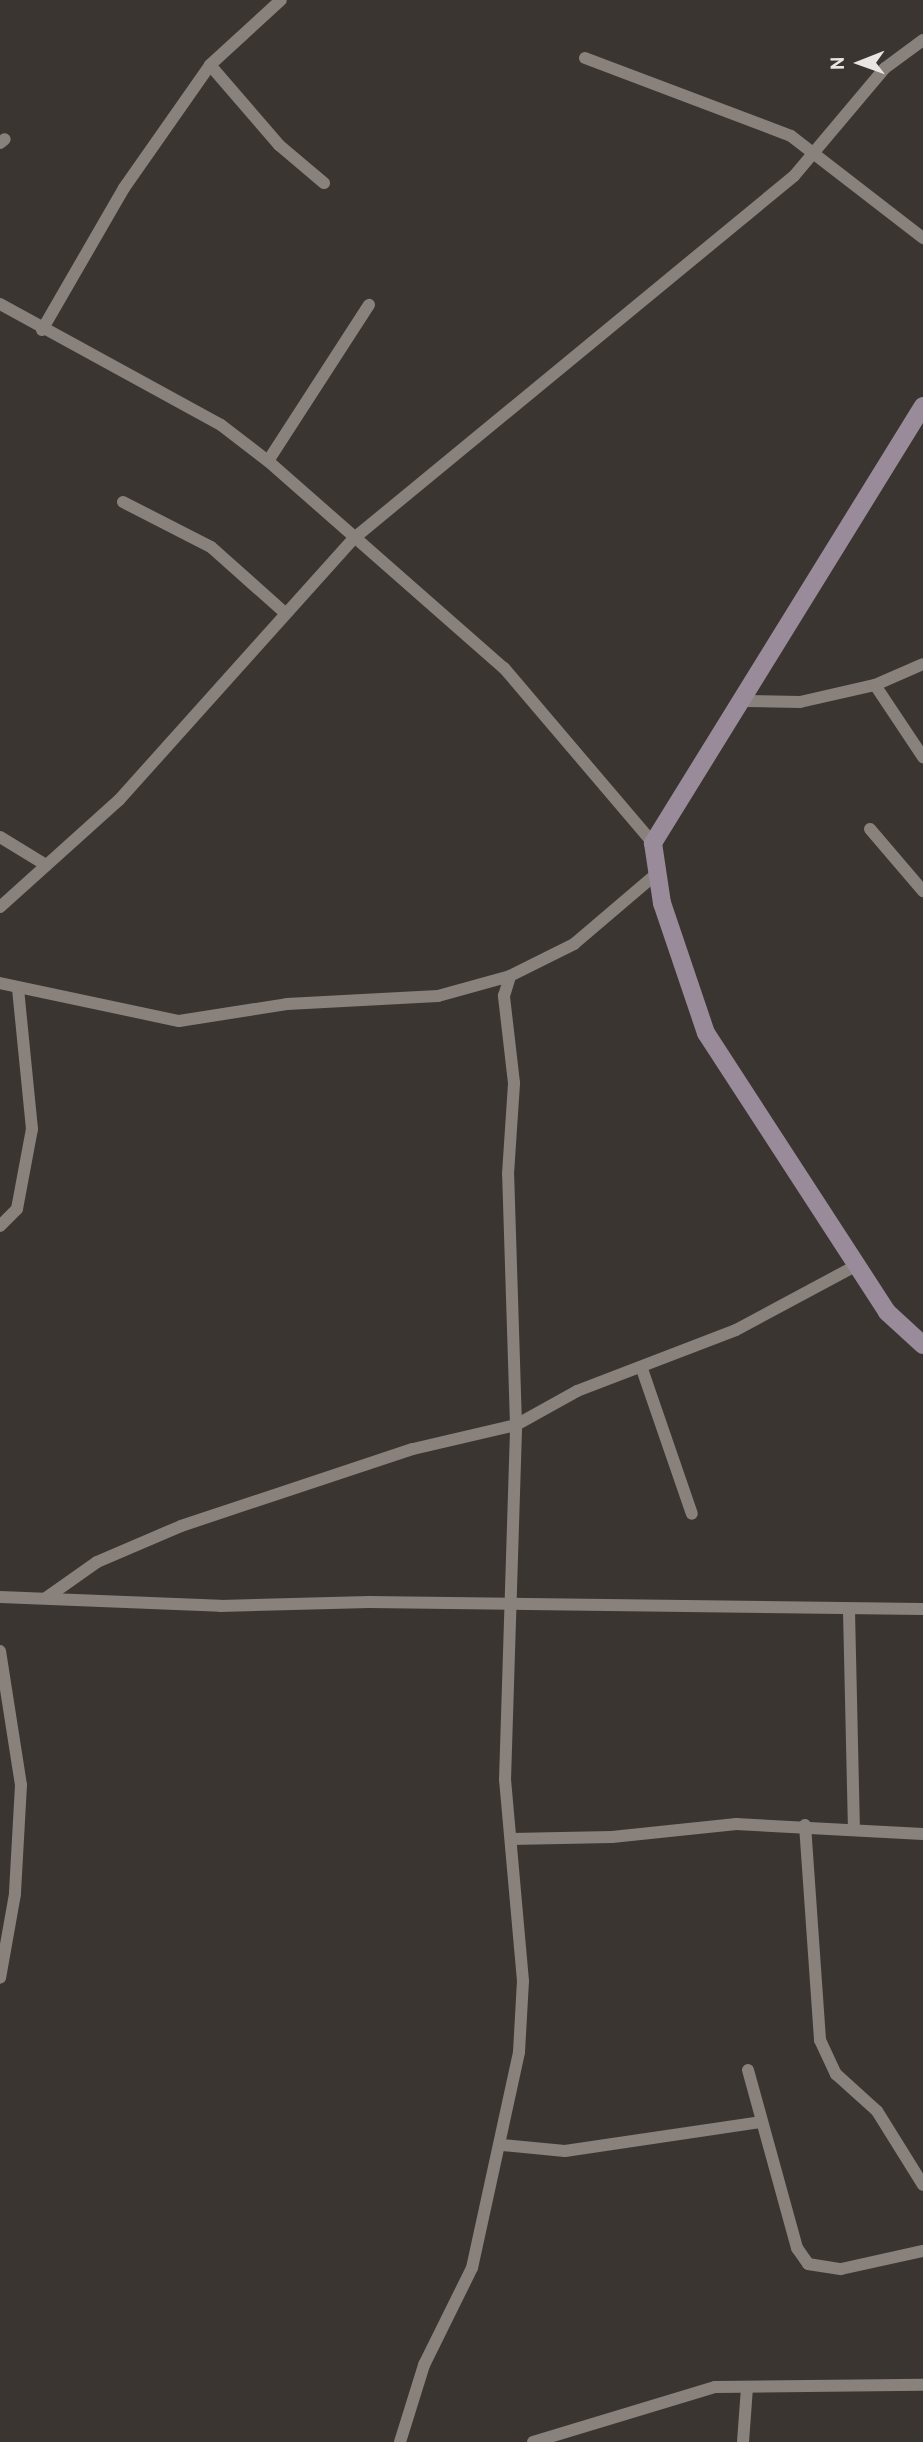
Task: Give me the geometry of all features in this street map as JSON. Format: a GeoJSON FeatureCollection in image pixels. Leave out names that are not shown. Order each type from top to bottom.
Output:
{"type":"FeatureCollection","features":[{"type":"Feature","properties":{"kind":"street"},"geometry":{"type":"LineString","coordinates":[[42,330],[124,188],[210,65],[281,0]]}},
{"type":"Feature","properties":{"kind":"street"},"geometry":{"type":"LineString","coordinates":[[0,907],[119,800],[353,539],[794,176],[885,68],[923,40]]}},
{"type":"Feature","properties":{"kind":"street"},"geometry":{"type":"LineString","coordinates":[[585,58],[660,90],[740,112],[816,151],[923,239]]}},
{"type":"Feature","properties":{"kind":"street"},"geometry":{"type":"LineString","coordinates":[[210,65],[279,145],[324,183]]}},
{"type":"Feature","properties":{"kind":"street"},"geometry":{"type":"LineString","coordinates":[[0,304],[42,330],[221,425],[268,461],[353,539],[505,668],[653,843]]}},
{"type":"Feature","properties":{"kind":"street"},"geometry":{"type":"LineString","coordinates":[[268,461],[369,305]]}},
{"type":"Feature","properties":{"kind":"street"},"geometry":{"type":"LineString","coordinates":[[923,406],[744,701],[653,843],[654,875],[706,1033],[887,1312],[923,1345]]}},
{"type":"Feature","properties":{"kind":"street"},"geometry":{"type":"LineString","coordinates":[[123,502],[224,556],[285,613]]}},
{"type":"Feature","properties":{"kind":"street"},"geometry":{"type":"LineString","coordinates":[[744,701],[771,706],[875,684],[923,664]]}},
{"type":"Feature","properties":{"kind":"street"},"geometry":{"type":"LineString","coordinates":[[875,684],[923,757]]}},
{"type":"Feature","properties":{"kind":"street"},"geometry":{"type":"LineString","coordinates":[[870,829],[923,891]]}},
{"type":"Feature","properties":{"kind":"street"},"geometry":{"type":"LineString","coordinates":[[0,837],[46,865]]}},
{"type":"Feature","properties":{"kind":"street"},"geometry":{"type":"LineString","coordinates":[[0,982],[179,1021],[288,1004],[438,996],[510,976],[595,932],[654,875]]}},
{"type":"Feature","properties":{"kind":"street"},"geometry":{"type":"LineString","coordinates":[[400,2442],[424,2365],[472,2268],[502,2146],[522,2023],[505,1780],[516,1425],[508,1174],[514,1083],[504,996],[510,976]]}},
{"type":"Feature","properties":{"kind":"street"},"geometry":{"type":"LineString","coordinates":[[0,1226],[17,1209],[32,1129],[18,988]]}},
{"type":"Feature","properties":{"kind":"street"},"geometry":{"type":"LineString","coordinates":[[46,1598],[97,1562],[203,1518],[413,1449],[516,1425],[578,1391],[642,1369],[736,1330],[857,1265]]}},
{"type":"Feature","properties":{"kind":"street"},"geometry":{"type":"LineString","coordinates":[[642,1369],[692,1514]]}},
{"type":"Feature","properties":{"kind":"street"},"geometry":{"type":"LineString","coordinates":[[0,1597],[220,1606],[510,1604],[849,1611],[923,1609]]}},
{"type":"Feature","properties":{"kind":"street"},"geometry":{"type":"LineString","coordinates":[[849,1611],[853,1829]]}},
{"type":"Feature","properties":{"kind":"street"},"geometry":{"type":"LineString","coordinates":[[0,1651],[21,1785],[15,1894],[0,1978]]}},
{"type":"Feature","properties":{"kind":"street"},"geometry":{"type":"LineString","coordinates":[[511,1839],[805,1825],[923,1834]]}},
{"type":"Feature","properties":{"kind":"street"},"geometry":{"type":"LineString","coordinates":[[805,1825],[820,2040],[836,2074],[877,2111],[923,2185]]}},
{"type":"Feature","properties":{"kind":"street"},"geometry":{"type":"LineString","coordinates":[[748,2070],[797,2248],[808,2264],[841,2269],[923,2251]]}},
{"type":"Feature","properties":{"kind":"street"},"geometry":{"type":"LineString","coordinates":[[502,2146],[565,2151],[762,2122]]}},
{"type":"Feature","properties":{"kind":"street"},"geometry":{"type":"LineString","coordinates":[[533,2442],[694,2391],[747,2386],[923,2385]]}},
{"type":"Feature","properties":{"kind":"street"},"geometry":{"type":"LineString","coordinates":[[743,2442],[747,2386]]}}]}
